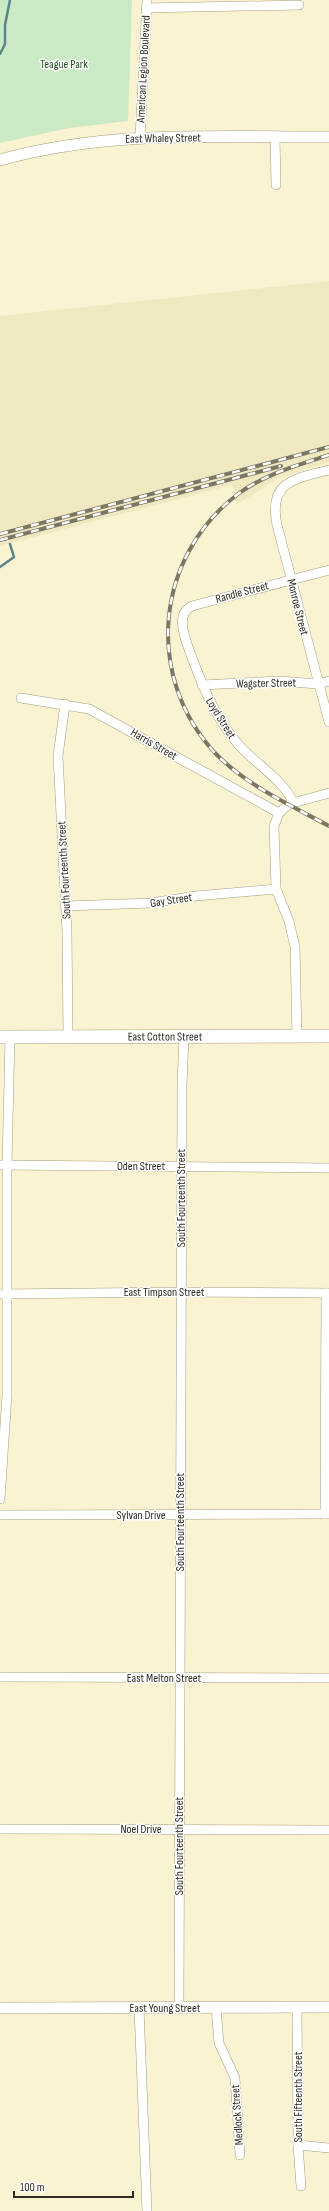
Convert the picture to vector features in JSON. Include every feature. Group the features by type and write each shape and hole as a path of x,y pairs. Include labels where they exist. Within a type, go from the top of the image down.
{"main road":[{"name":"East Cotton Street","path":"5,1037 329,1036"}],"street":[{"path":"146,4 299,5"},
{"name":"American Legion Boulevard","path":"140,138 146,4"},
{"name":"East Whaley Street","path":"0,160 52,148 99,141 140,138 329,136"},
{"path":"275,137 276,185"},
{"name":"Monroe Street","path":"329,470 292,480 284,484 278,492 274,514 329,722"},
{"name":"Randle Street","path":"183,616 186,610 192,606 329,570"},
{"name":"Loyd Street","path":"183,616 183,629 202,685 216,714 238,745 280,784 293,802"},
{"name":"Wagster Street","path":"202,685 279,681 318,684 329,681"},
{"name":"Harris Street","path":"21,698 89,708 279,813"},
{"name":"South Fourteenth Street","path":"65,704 58,756 66,906 68,1036"},
{"path":"297,1036 294,938 276,889 274,826 279,813 293,802 329,793"},
{"name":"Gay Street","path":"66,906 151,904 196,896 276,889"},
{"name":"South Fourteenth Street","path":"179,2007 181,1292 184,1036"},
{"path":"0,1499 6,1407 3,1165 5,1037"},
{"name":"Oden Street","path":"3,1165 329,1168"},
{"name":"East Timpson Street","path":"4,1294 181,1292 327,1293"},
{"path":"327,1293 327,1514"},
{"name":"Sylvan Drive","path":"0,1515 327,1514"},
{"name":"East Melton Street","path":"0,1677 329,1678"},
{"name":"Noel Drive","path":"0,1829 329,1830"},
{"name":"Medlock Street","path":"216,2007 220,2043 234,2078 240,2154"},
{"name":"South Fifteenth Street","path":"297,2007 298,2145 301,2186"},
{"name":"East Young Street","path":"0,2008 329,2007"},
{"path":"139,2008 147,2211"},
{"path":"298,2145 329,2148"}],"shaded area":[{"path":"329,281 329,462 279,478 238,504 232,485 0,546 0,316"}],"green space":[{"name":"Teague Park","path":"0,0 132,0 128,121 69,128 0,143"}],"waterway":[{"path":"0,54 5,44 5,25 10,0"},
{"path":"0,567 14,557 10,544"}],"railway":[{"path":"0,534 329,447"},
{"path":"329,455 282,471 248,487 238,494 210,520 189,550 176,583 169,618 169,654 177,689 192,722 215,753 254,785 329,826"},
{"path":"0,540 281,466"}]}
